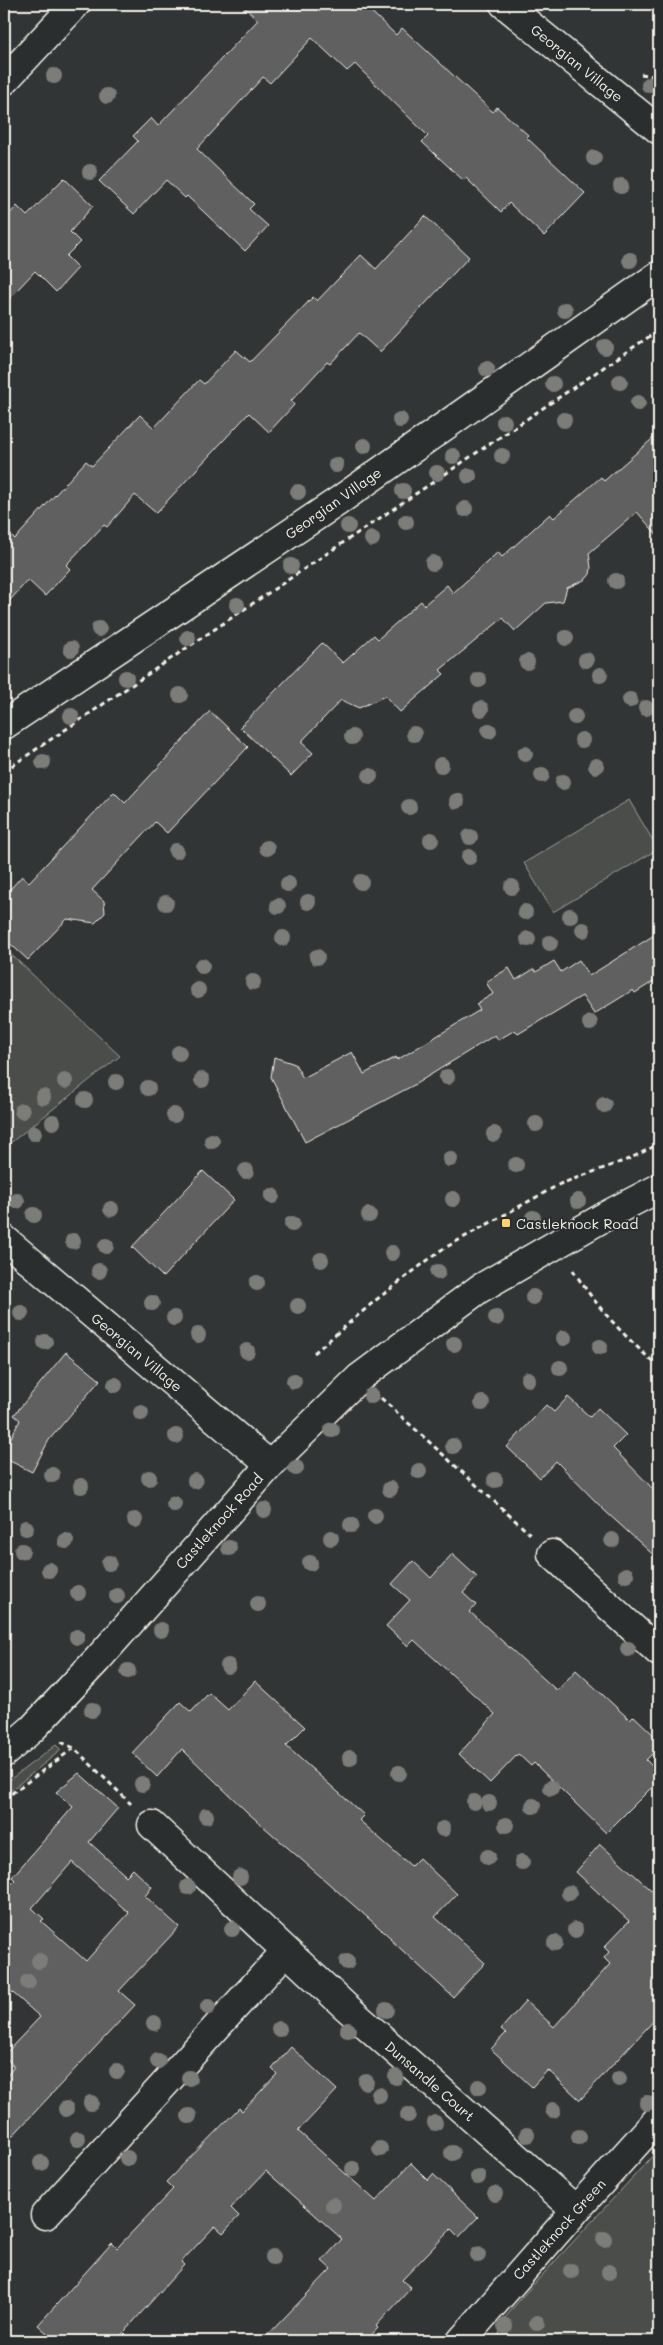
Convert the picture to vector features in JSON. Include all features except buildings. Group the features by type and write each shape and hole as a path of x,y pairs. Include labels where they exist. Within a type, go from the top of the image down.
{"street":[{"path":"4,81 76,4"},
{"name":"Georgian Village","path":"504,4 656,123"},
{"name":"Georgian Village","path":"4,724 337,502 659,275"},
{"name":"Castleknock Road","path":"4,1753 32,1729 97,1660 270,1465 359,1378 479,1290 557,1244 659,1188"},
{"name":"Georgian Village","path":"4,1239 270,1465"},
{"path":"552,1554 659,1652"},
{"name":"Dunsandle Court","path":"144,1816 358,2018 576,2210"},
{"path":"45,2215 286,1951"},
{"name":"Castleknock Green","path":"461,2341 659,2118"}],"path":[{"path":"4,771 659,330"},
{"path":"314,1353 376,1300 441,1250 560,1184 629,1159 659,1144"},
{"path":"557,1244 584,1287 620,1332 659,1367"},
{"path":"359,1378 552,1554"},
{"path":"32,1729 74,1748 144,1816"},
{"path":"4,1799 74,1748"}],"shaded area":[{"path":"629,800 658,849 553,912 524,863"},
{"path":"4,948 120,1056 4,1148"},
{"path":"56,1745 61,1750 4,1796 4,1784"},
{"path":"659,2149 659,2341 498,2341 501,2323 521,2298"}],"place":[{"name":"Castleknock Road","path":"506,1223"}]}
